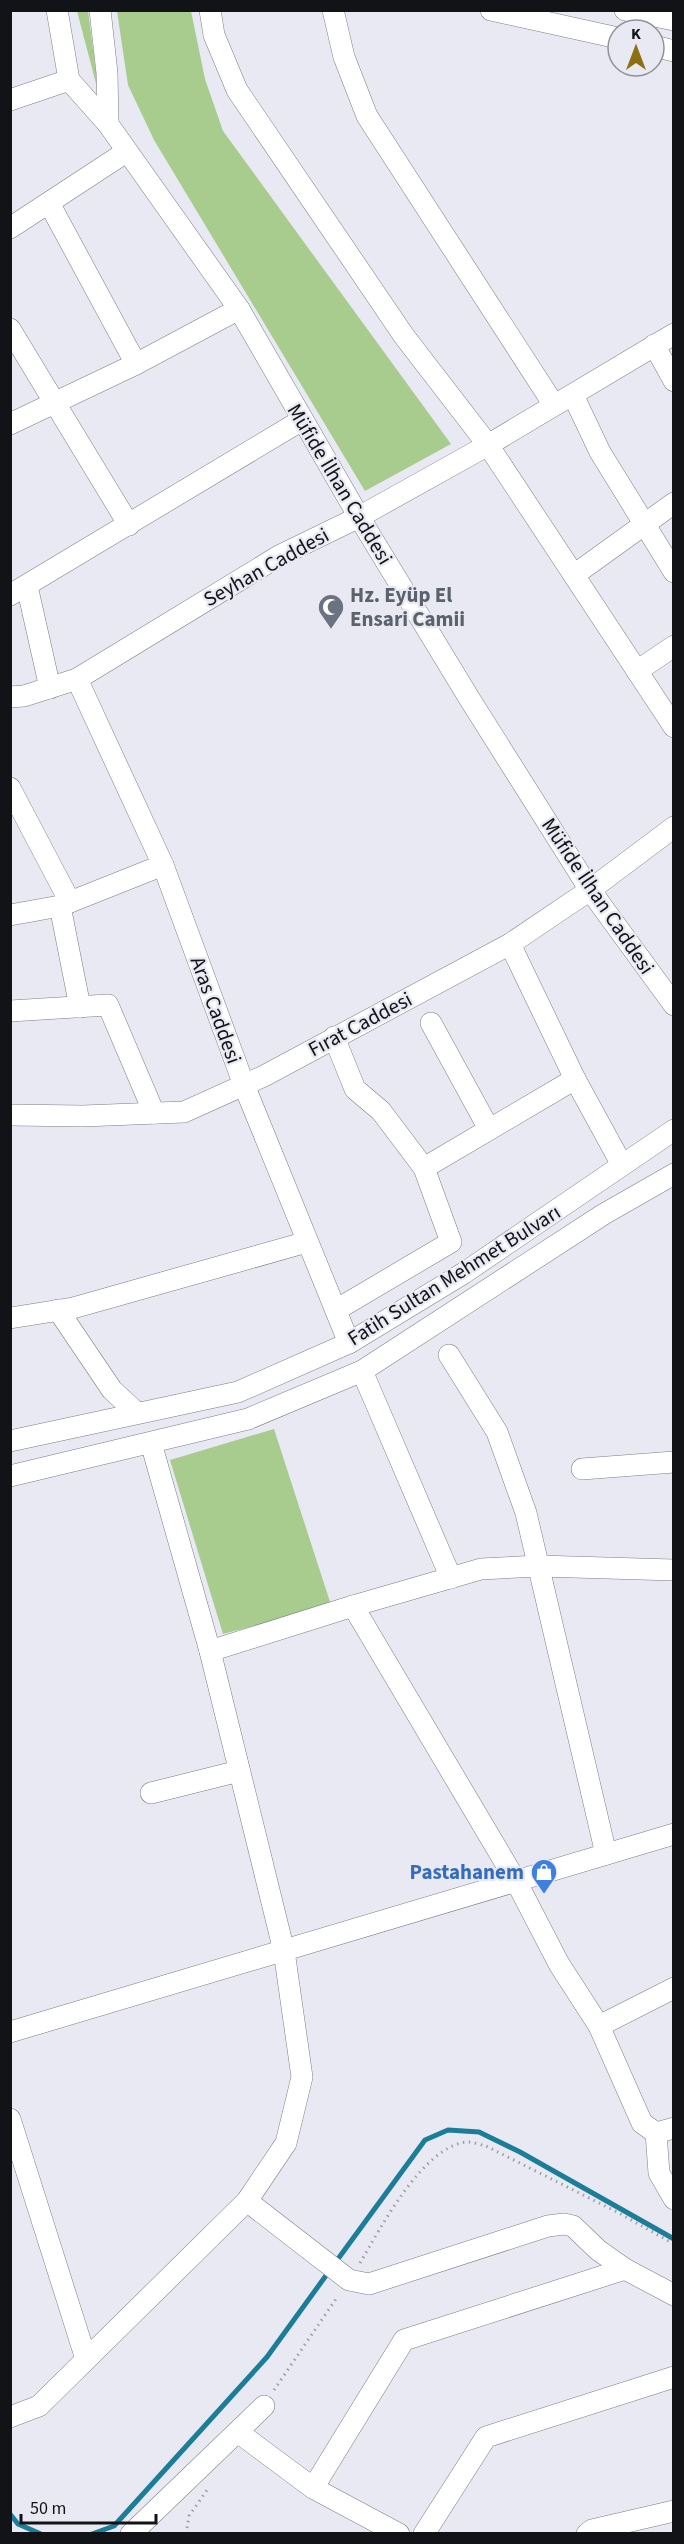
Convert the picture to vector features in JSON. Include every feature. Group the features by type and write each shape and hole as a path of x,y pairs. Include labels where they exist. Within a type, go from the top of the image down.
{"street":[{"path":"10,100 69,80 57,10"},
{"path":"100,10 107,73 108,124"},
{"path":"210,10 214,35 237,90 404,336 488,445 674,727"},
{"path":"333,10 344,57 367,116 554,405"},
{"path":"491,10 606,35"},
{"path":"625,10 674,20"},
{"name":"Müfide İlhan Caddesi","path":"69,80 108,124 239,309 359,517 590,890 670,1001"},
{"path":"10,228 126,152"},
{"path":"49,203 136,364"},
{"path":"10,424 136,364 239,309"},
{"path":"10,329 129,525"},
{"name":"Seyhan Caddesi","path":"10,697 24,696 77,679 279,556 359,517 488,445 674,334"},
{"path":"654,345 674,381"},
{"path":"573,395 600,452 674,572"},
{"path":"50,688 19,590 302,420"},
{"path":"574,575 674,503"},
{"path":"637,671 674,646"},
{"name":"Aras Caddesi","path":"77,679 163,865 244,1085 349,1343"},
{"path":"10,788 65,904 80,1007"},
{"name":"Fırat Caddesi","path":"10,1115 184,1112 244,1085 510,944 590,890 674,827"},
{"path":"10,915 65,904 163,865"},
{"path":"510,944 575,1079 622,1165"},
{"path":"670,1001 674,1023"},
{"path":"10,1011 108,1005 154,1113"},
{"path":"431,1023 489,1129"},
{"path":"334,1038 356,1089 381,1111 424,1168 451,1242 336,1310"},
{"path":"424,1168 575,1079"},
{"name":"Fatih Sultan Mehmet Bulvarı","path":"10,1441 136,1412 238,1392 349,1343 464,1273 674,1130"},
{"name":"Fatih Sultan Mehmet Bulvarı","path":"10,1476 248,1419 362,1371 604,1214 674,1174"},
{"path":"10,1318 58,1310 307,1242"},
{"path":"58,1310 112,1390 136,1412"},
{"path":"449,1355 497,1432 526,1513 606,1854"},
{"path":"362,1371 451,1578"},
{"path":"10,2417 39,2406 247,2201 286,2143 302,2077 284,1951 210,1651 151,1443"},
{"path":"582,1469 674,1462"},
{"path":"210,1651 481,1569 539,1566 674,1570"},
{"path":"353,1606 516,1881 559,1964 598,2026 642,2123 665,2130 659,2173 674,2199"},
{"path":"151,1793 239,1771"},
{"path":"10,2032 674,1834"},
{"path":"598,2026 674,1988"},
{"path":"10,2119 86,2359"},
{"path":"247,2201 350,2280 369,2284 548,2226 564,2224 573,2226 598,2250 625,2269 674,2295"},
{"path":"313,2488 404,2340 625,2269"},
{"path":"424,2534 486,2438 674,2377"},
{"path":"131,2534 264,2406"},
{"path":"243,2436 313,2488 399,2534"},
{"path":"587,2534 592,2530 674,2511"}],"green space":[{"path":"77,11 88,11 99,95"},
{"path":"117,11 191,11 205,79 223,131 451,444 365,491 154,140 128,85"},
{"path":"274,1429 331,1605 223,1634 170,1460"}],"waterway":[{"path":"335,2263 425,2140 448,2130 479,2132 520,2152 674,2239"},
{"path":"92,2534 114,2526 267,2357 330,2270"},
{"path":"10,2514 18,2524 41,2534"}],"place":[{"name":"Hz. Eyüp El Ensari Camii","path":"331,630"},
{"name":"Pastahanem","path":"544,1895"}]}
